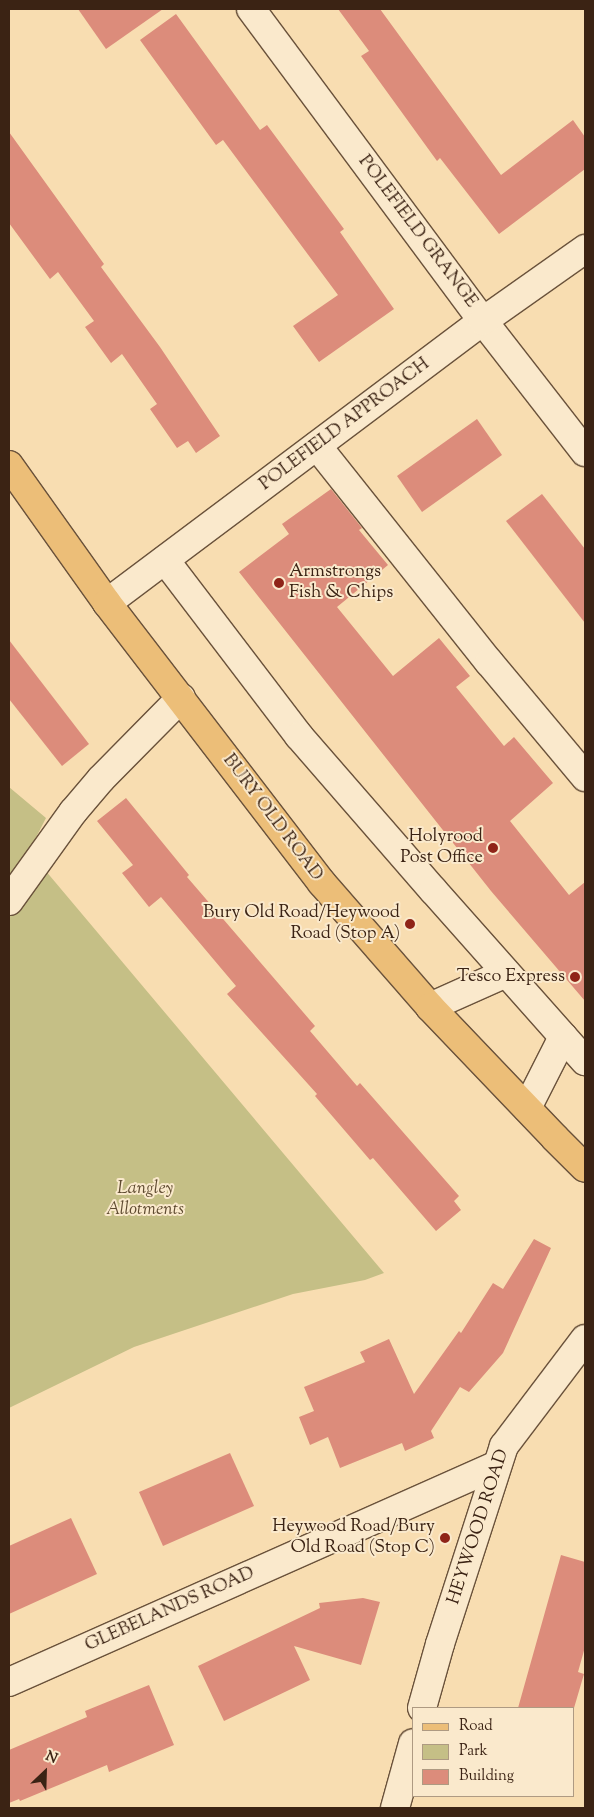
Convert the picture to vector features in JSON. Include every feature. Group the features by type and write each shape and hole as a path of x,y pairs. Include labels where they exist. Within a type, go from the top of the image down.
{"main road":[{"name":"BURY OLD ROAD","path":"9,465 107,603 322,883 430,1007 585,1168"}],"street":[{"name":"POLEFIELD GRANGE","path":"251,9 483,321 585,452"},
{"name":"POLEFIELD APPROACH","path":"107,603 483,321 585,249"},
{"path":"317,446 488,662 585,777"},
{"path":"165,560 299,736 506,974 585,1061"},
{"path":"9,901 101,779 181,698"},
{"path":"430,1007 506,974"},
{"path":"527,1108 563,1037"},
{"name":"HEYWOOD ROAD","path":"422,1707 496,1464 504,1446 585,1339"},
{"name":"GLEBELANDS ROAD","path":"9,1682 496,1464"},
{"path":"394,1808 412,1746"}],"green space":[{"name":"Langley Allotments","path":"9,787 46,818 29,851 384,1273 365,1280 293,1294 134,1347 9,1408"}],"building":[{"path":"78,9 163,9 106,49"},
{"path":"338,9 380,9 501,175 573,120 585,137 585,169 499,234 440,158 437,161 361,56 369,51"},
{"path":"176,14 260,130 267,125 344,229 340,232 394,309 319,362 293,326 338,295 223,140 216,145 140,40"},
{"path":"9,132 104,264 101,267 160,347 220,436 196,453 188,441 177,448 150,409 157,404 122,354 111,363 85,327 94,321 58,272 50,279 9,223"},
{"path":"477,419 502,455 422,512 397,476"},
{"path":"331,489 362,528 359,530 388,565 337,607 393,676 439,638 470,676 456,687 504,746 514,737 553,783 510,821 569,895 585,882 585,1001 491,891 239,572 289,534 282,524"},
{"path":"542,494 585,549 585,623 506,521"},
{"path":"9,640 89,744 62,766 9,699"},
{"path":"126,798 189,875 187,877 315,1026 310,1031 357,1086 360,1083 459,1196 454,1201 461,1210 436,1231 373,1158 370,1160 315,1096 317,1094 227,994 236,986 161,897 149,907 122,873 133,865 97,821"},
{"path":"534,1239 551,1248 503,1353 469,1392 460,1387 431,1431 434,1438 405,1451 402,1443 340,1468 328,1437 310,1445 299,1417 314,1411 304,1387 365,1362 360,1352 389,1339 414,1394 459,1331 461,1333 493,1283 503,1289"},
{"path":"230,1453 254,1506 163,1546 139,1492"},
{"path":"71,1518 97,1574 9,1614 9,1546"},
{"path":"561,1555 585,1562 585,1647 578,1672 584,1674 574,1708 518,1707"},
{"path":"363,1598 380,1602 361,1665 294,1646 310,1680 224,1721 198,1666 320,1608 319,1603"},
{"path":"149,1685 174,1745 109,1772 107,1765 20,1801 19,1799 9,1803 9,1750 87,1717 85,1711"}],"place":[{"name":"Armstrongs Fish & Chips","path":"279,583"},
{"name":"Holyrood Post Office","path":"493,848"},
{"name":"Bury Old Road/Heywood Road (Stop A)","path":"410,924"},
{"name":"Tesco Express","path":"575,977"},
{"name":"Heywood Road/Bury Old Road (Stop C)","path":"445,1538"}]}
